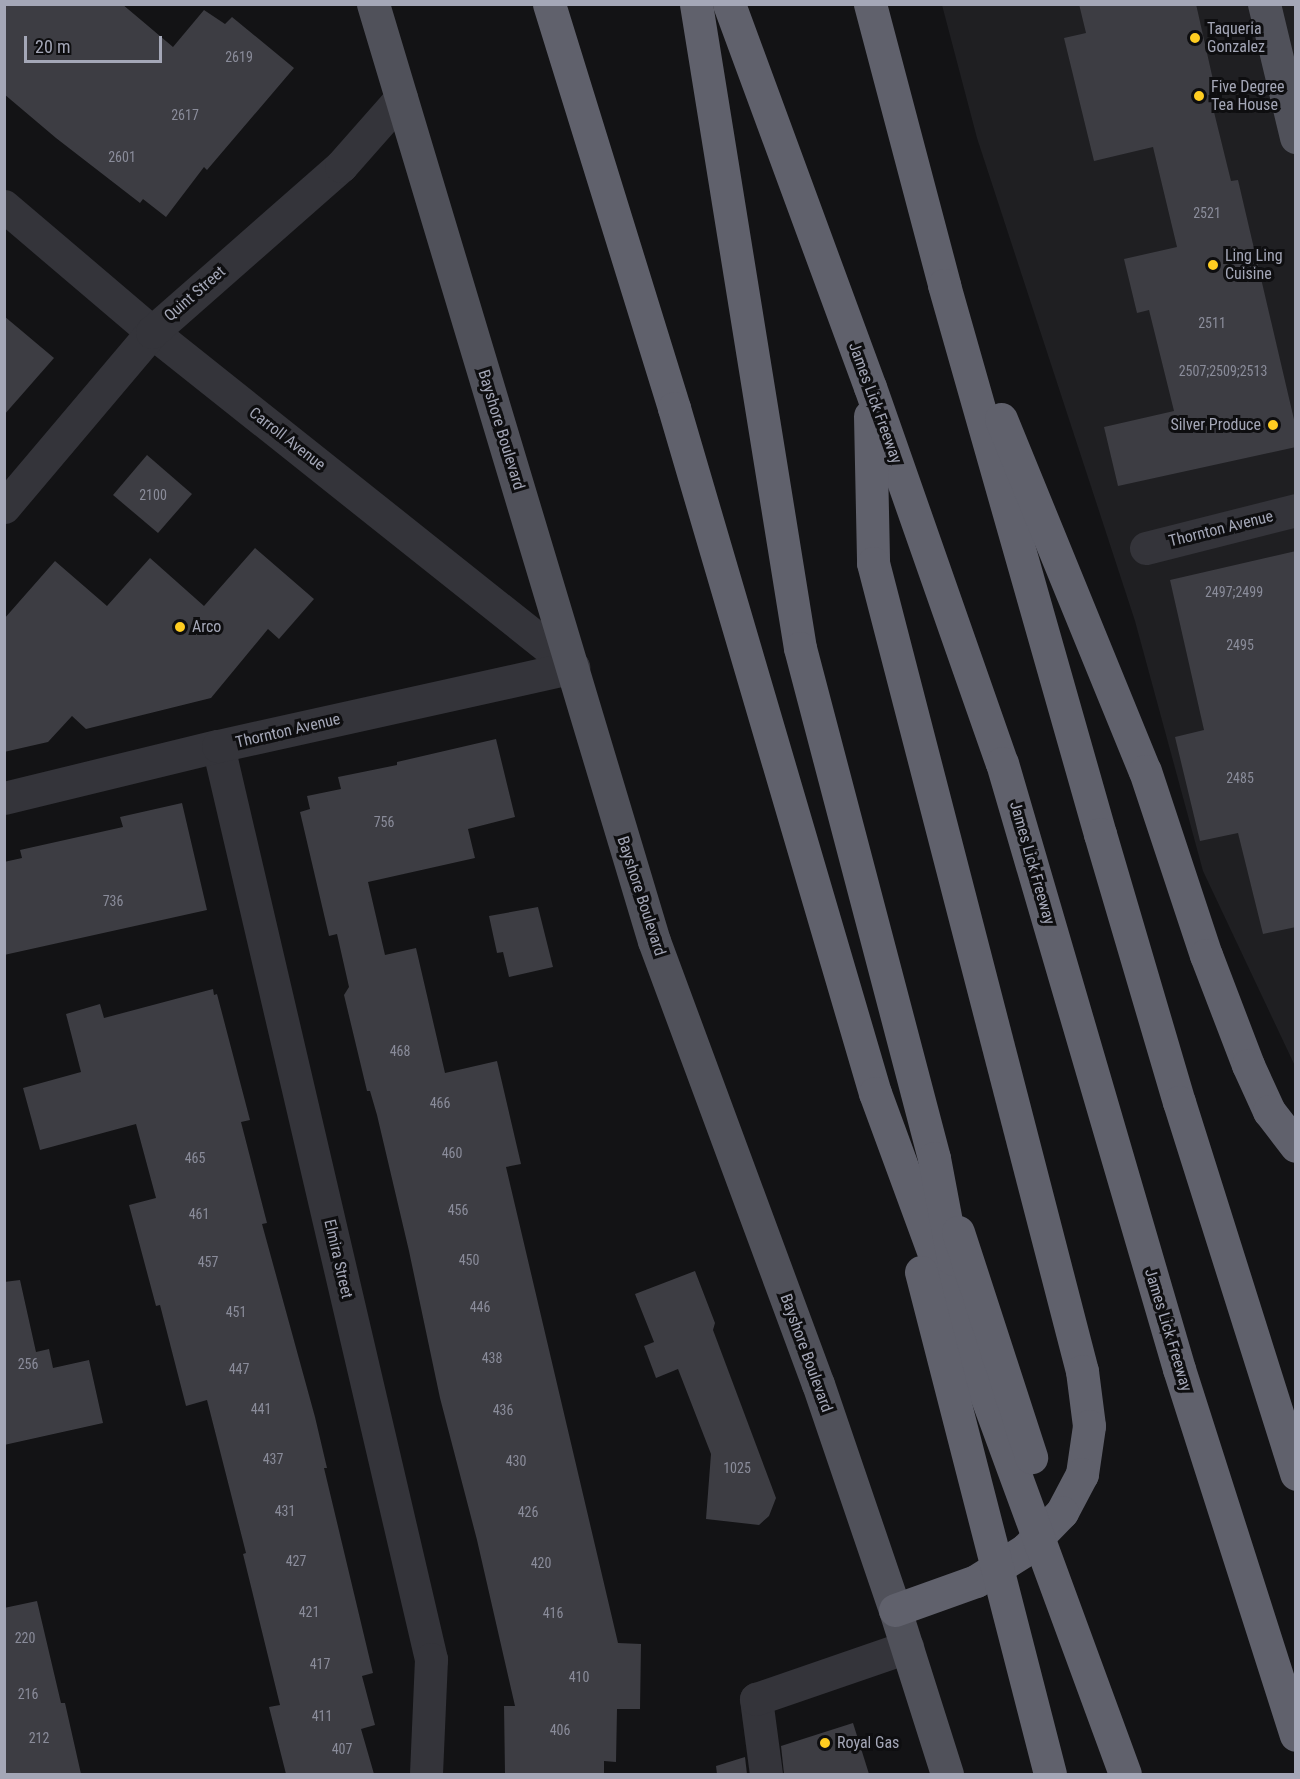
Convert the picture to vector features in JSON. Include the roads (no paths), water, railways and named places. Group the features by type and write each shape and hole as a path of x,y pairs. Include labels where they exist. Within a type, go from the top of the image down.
{"highway":[{"path":"549,4 674,408 875,1093 1050,1774"},
{"path":"696,4 800,648 934,1158 1132,1774"},
{"name":"James Lick Freeway","path":"729,4 870,387 1011,791 1179,1369 1296,1735"},
{"path":"870,4 944,285 1103,845 1190,1136 1296,1474"},
{"path":"944,285 1096,647 1145,771 1206,955 1248,1065 1269,1112 1296,1146"},
{"path":"870,387 873,563 1082,1371 1089,1426 1082,1474 1062,1512 1025,1550 976,1581 895,1610"},
{"path":"875,1093 1125,1774"},
{"path":"934,1158 1017,1598 1065,1774"}],"main road":[{"name":"Bayshore Boulevard","path":"373,4 654,941 818,1384 895,1610 947,1774"},
{"path":"1264,4 1296,137"}],"street":[{"name":"Quint Street","path":"4,507 152,332 341,166 401,98"},
{"name":"Carroll Avenue","path":"4,206 152,332 573,667"},
{"name":"Thornton Avenue","path":"1146,548 1296,510"},
{"name":"Thornton Avenue","path":"4,798 218,746 573,667"},
{"name":"Elmira Street","path":"218,746 431,1659 426,1774"},
{"path":"766,1774 756,1699 907,1647"}],"place":[{"name":"Taqueria Gonzalez","path":"1195,38"},
{"name":"Five Degree Tea House","path":"1199,96"},
{"name":"Ling Ling Cuisine","path":"1213,265"},
{"name":"Silver Produce","path":"1273,425"},
{"name":"Arco","path":"180,627"},
{"name":"Royal Gas","path":"825,1743"}]}
